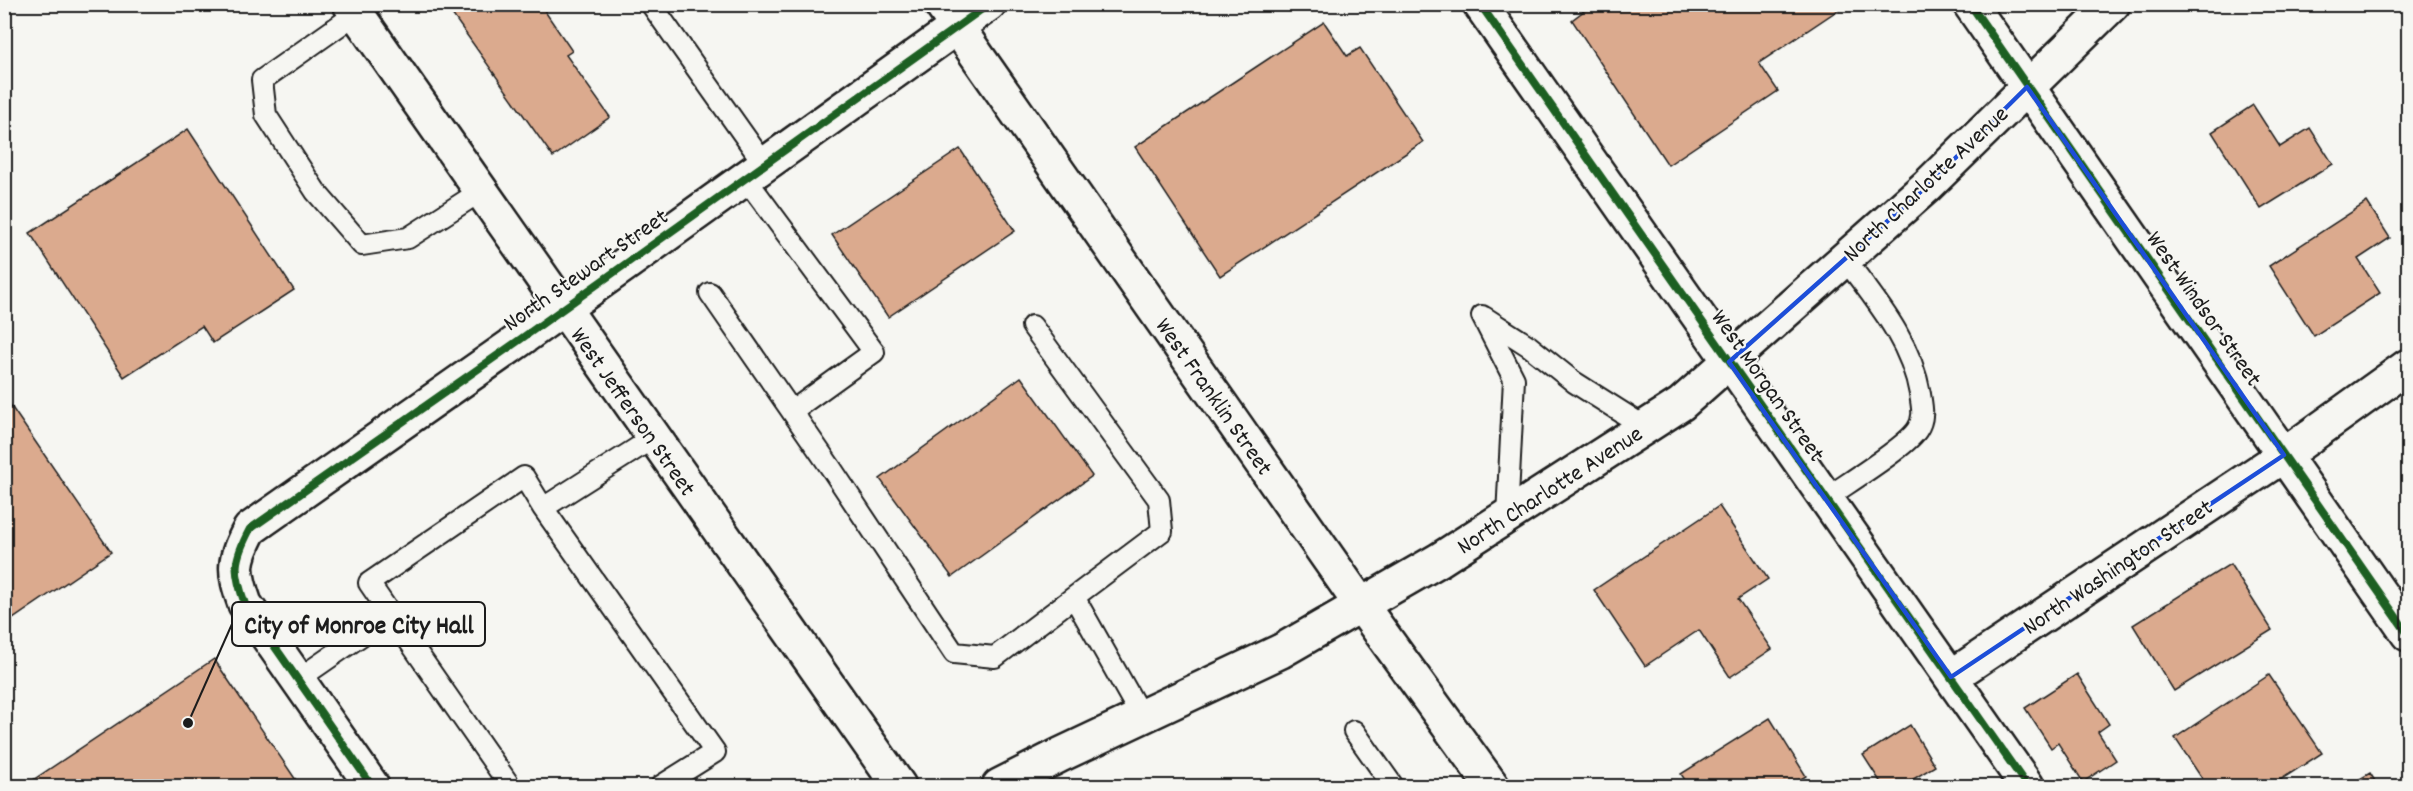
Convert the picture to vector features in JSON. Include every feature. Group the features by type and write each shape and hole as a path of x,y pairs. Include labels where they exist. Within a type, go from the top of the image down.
{"street":[{"name":"North Stewart Street","path":"297,680 245,604 238,584 236,568 238,552 250,529 755,172 949,16 989,4"},
{"name":"West Morgan Street","path":"1480,4 2027,786"},
{"name":"West Windsor Street","path":"1970,4 2409,634"},
{"name":"North Charlotte Avenue","path":"999,786 1060,754 1281,651 1439,560 1681,404 1927,186 2113,4"},
{"name":"West Jefferson Street","path":"353,9 898,786"},
{"name":"West Franklin Street","path":"949,16 1361,605 1492,786"},
{"name":"North Washington Street","path":"1951,677 2283,454 2409,366"},
{"path":"297,680 372,786"}],"lane":[{"path":"651,4 755,172 874,352 792,411"},
{"path":"353,9 262,80 266,115 316,192 362,245 408,238 481,191"},
{"path":"1825,499 1901,444 1917,430 1923,414 1918,383 1904,343 1845,259"},
{"path":"710,293 954,653 994,657 1162,531 1159,500 1032,326"},
{"path":"1507,516 1514,379 1482,316 1529,346 1574,382 1645,427"},
{"path":"543,508 653,438"},
{"path":"510,786 369,584 524,477 543,508 715,752 661,786"},
{"path":"1074,597 1142,717"},
{"path":"297,680 391,615"},
{"path":"1354,730 1393,786"}],"highlighted area":[{"path":"2027,87 2284,455 1951,677 1729,362 1927,186"}],"building":[{"path":"445,4 540,4 572,51 566,55 610,117 553,157"},
{"path":"1593,4 1847,4 1759,63 1778,91 1668,165 1572,20"},
{"path":"1324,22 1347,56 1360,48 1423,142 1220,276 1135,147"},
{"path":"2253,105 2280,147 2310,128 2333,164 2261,209 2212,132"},
{"path":"188,129 294,290 213,343 202,326 124,377 30,233"},
{"path":"960,149 1015,231 888,317 832,235"},
{"path":"2367,202 2390,238 2358,259 2380,293 2314,336 2269,266"},
{"path":"1021,377 1092,476 952,577 880,479"},
{"path":"4,396 111,552 4,625"},
{"path":"1719,506 1768,579 1738,599 1772,649 1730,677 1699,630 1645,666 1594,590"},
{"path":"2230,564 2272,630 2174,691 2133,625"},
{"path":"214,659 300,786 24,786"},
{"path":"2077,674 2109,724 2098,732 2116,760 2083,782 2058,743 2051,748 2025,708"},
{"path":"2269,675 2322,753 2271,786 2207,786 2175,738"},
{"path":"1770,718 1806,776 1789,786 1689,786 1681,774"},
{"path":"1910,725 1935,766 1902,786 1883,786 1863,755"},
{"path":"2370,773 2378,786 2348,786"}],"cycle path":[{"path":"372,786 245,604 238,582 237,566 240,549 250,529 518,341 989,4"},
{"path":"1480,4 2027,786"},
{"path":"1970,4 2408,634"}],"place":[{"name":"City of Monroe City Hall","path":"188,723"}]}
